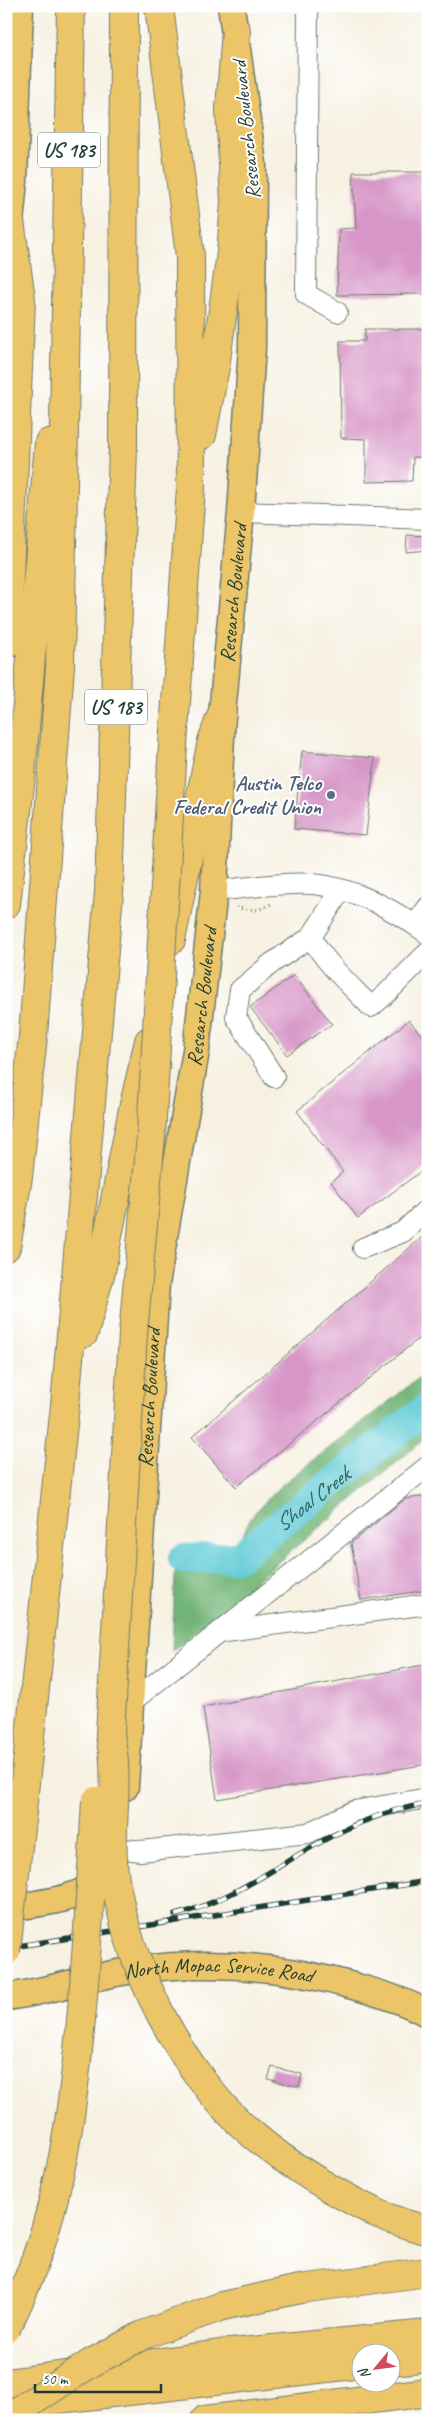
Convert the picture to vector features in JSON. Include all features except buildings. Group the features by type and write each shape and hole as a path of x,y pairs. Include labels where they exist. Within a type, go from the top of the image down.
{"highway":[{"name":"US 183","path":"6,1247 18,1177 33,1036 60,666 71,6"},
{"name":"US 183","path":"6,1951 65,1405 109,892 123,447 124,6"},
{"path":"160,6 190,256 191,488 173,745 151,1136 133,1334 110,1734 114,1764 113,1828 115,1884 134,1952 152,1997 181,2050 212,2093 255,2136 304,2173 376,2213 428,2230"},
{"path":"191,488 215,368 231,253 235,202 230,108 234,19"},
{"path":"6,645 20,299 8,221"},
{"path":"6,904 21,776 56,364 66,295"},
{"path":"65,1405 101,1271 133,1108 146,1057 212,741 222,714"},
{"path":"6,2328 20,2301 41,2245 63,2161 78,2062 99,1761 110,1734"},
{"path":"6,2420 69,2377 117,2349 144,2336 222,2306 300,2289 428,2272"},
{"path":"6,2383 220,2354 428,2334"},
{"path":"402,2360 428,2358"},
{"path":"6,2405 352,2365"},
{"path":"205,2420 428,2392"},
{"path":"345,2420 428,2409"}],"main road":[{"name":"Research Boulevard","path":"6,1908 47,1902 88,1890 112,1870 123,1832 129,1704 143,1512 156,1284 196,1051 214,891 222,714 241,512 252,347 253,164 234,19"},
{"path":"6,259 16,20"},
{"name":"North Mopac Service Road","path":"6,1997 127,1971 186,1964 230,1964 281,1969 328,1979 379,1993 428,2014"}],"street":[{"path":"308,6 306,294 337,312"},
{"path":"241,512 428,519"},
{"path":"214,891 313,884 341,890 383,906 421,930 428,906"},
{"path":"274,1077 236,1017 240,990 272,963 311,937 341,890"},
{"path":"311,937 341,976 371,1007 428,952"},
{"path":"363,1248 373,1246 402,1232 428,1208"},
{"path":"129,1704 217,1632 428,1466"},
{"path":"217,1632 428,1604"},
{"path":"118,1848 141,1851 308,1833 354,1811 428,1798"}],"path":[{"path":"233,908 258,910"}],"green space":[{"path":"428,1371 428,1436 172,1651 176,1551 221,1553 237,1547 251,1517 279,1487"}],"waterway":[{"name":"Shoal Creek","path":"183,1559 238,1557 428,1407"}],"railway":[{"path":"175,1915 224,1897 315,1845 362,1822 395,1811 428,1804"},
{"path":"6,1948 428,1881"}],"place":[{"name":"Austin Telco Federal Credit Union","path":"331,795"}]}
